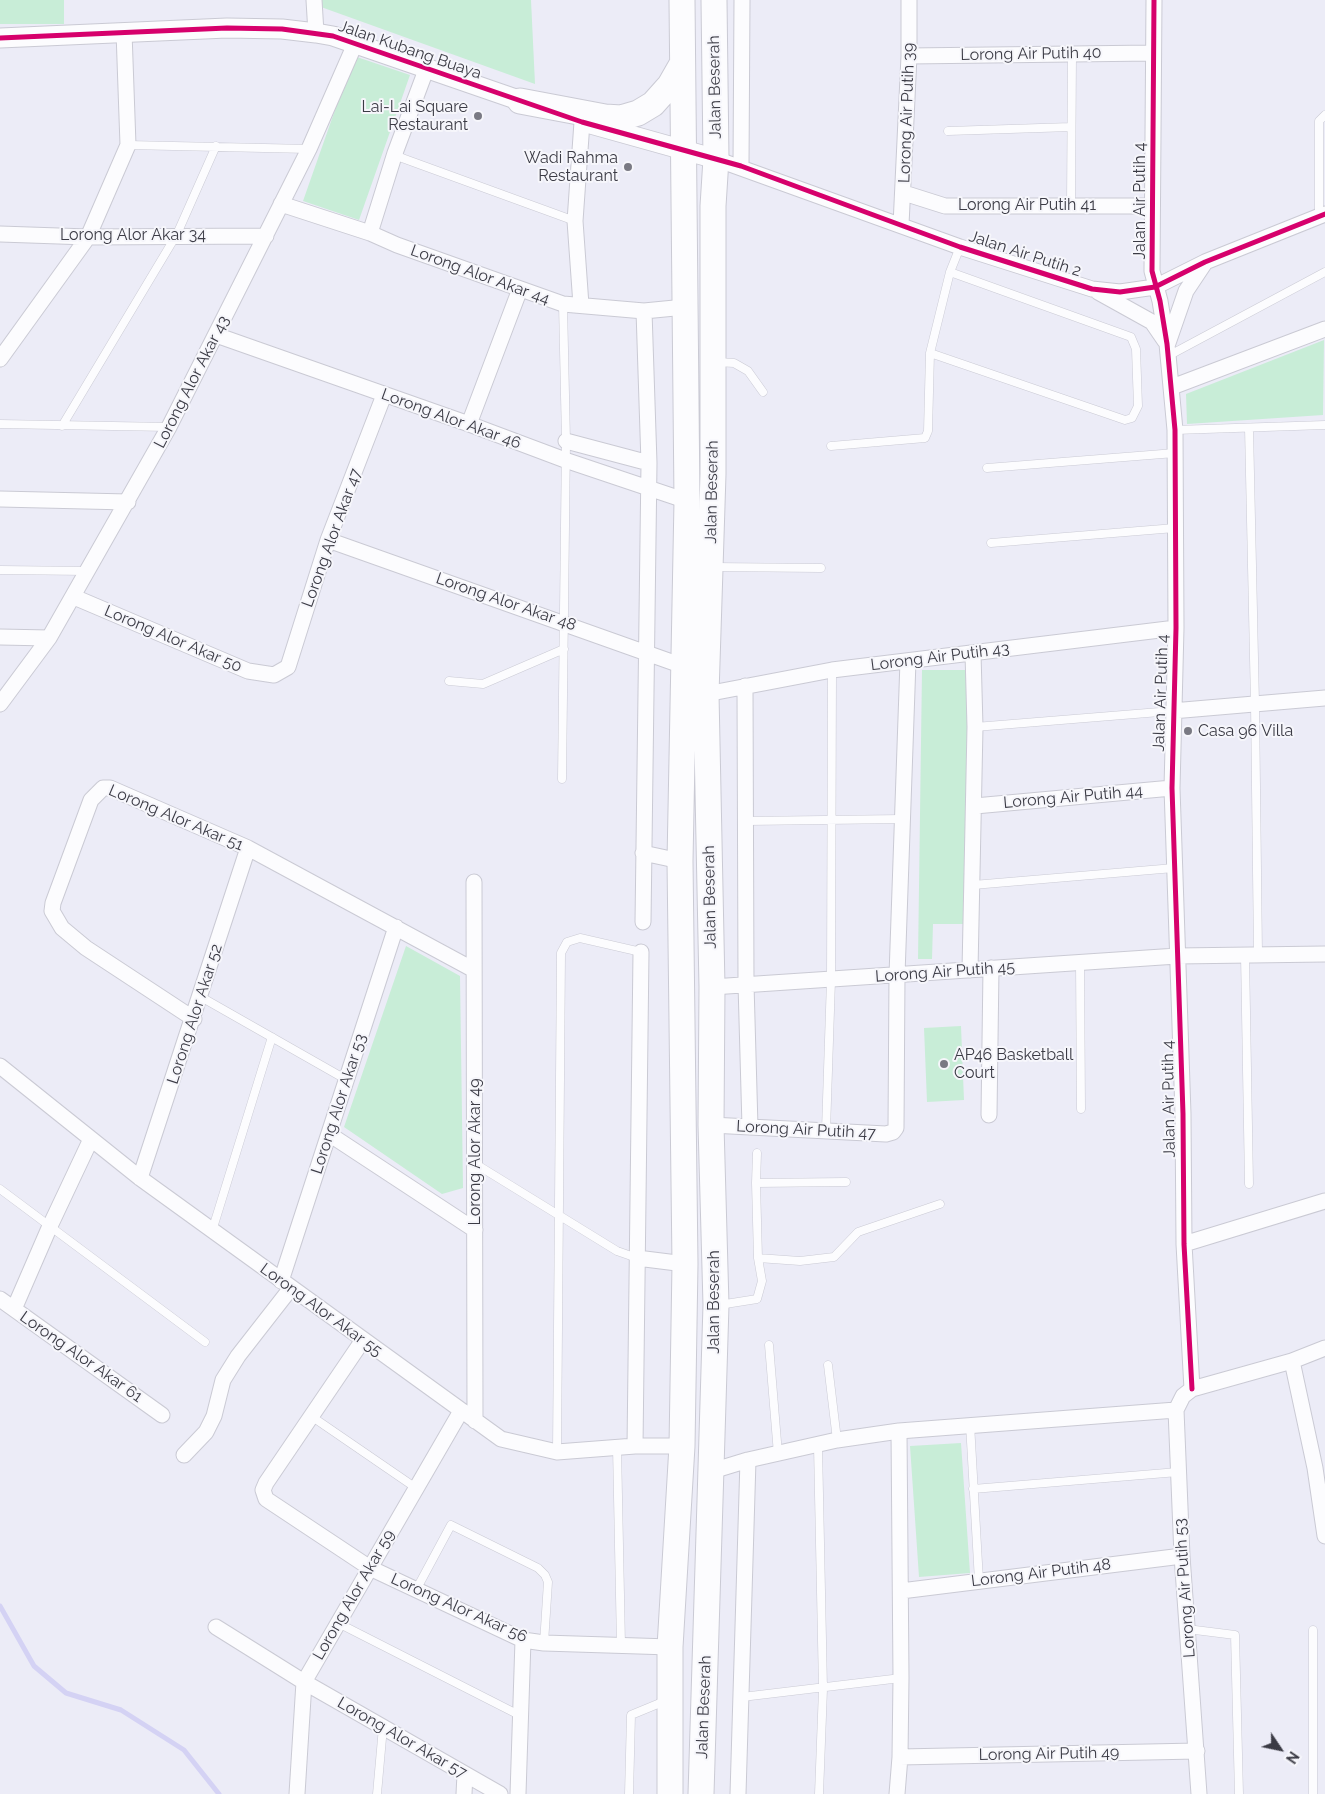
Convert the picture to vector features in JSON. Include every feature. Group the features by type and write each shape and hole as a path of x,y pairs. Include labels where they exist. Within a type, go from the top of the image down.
{"highway":[{"name":"Jalan Beserah","path":"670,1794 670,1647 682,1446 685,1264 680,861 687,501 682,0"},
{"name":"Jalan Beserah","path":"701,1794 716,1305 711,1125 712,987 706,694 710,567 716,159 714,0"},
{"path":"520,101 605,117 621,118 638,113 652,104 670,85 682,64"}],"street":[{"path":"314,0 316,34"},
{"path":"741,166 742,0"},
{"name":"Lorong Air Putih 39","path":"901,225 904,194 909,56 909,0"},
{"name":"Jalan Air Putih 4","path":"1154,0 1152,271 1167,350 1175,430 1176,628 1172,711 1172,788 1183,1114 1184,1244 1192,1389"},
{"name":"Jalan Kubang Buaya","path":"0,38 227,28 282,29 333,36 426,70 582,122 716,159"},
{"path":"0,359 88,237 128,146 124,32"},
{"name":"Lorong Alor Akar 43","path":"2,698 49,638 89,571 169,427 309,149 355,44"},
{"name":"Lorong Air Putih 40","path":"909,56 1153,53"},
{"path":"370,233 395,153 426,70"},
{"path":"581,306 575,221 582,122"},
{"name":"Jalan Air Putih 2","path":"716,159 741,166 960,247 1092,289 1120,292 1156,288 1205,262 1322,215"},
{"name":"Lorong Air Putih 41","path":"904,194 945,206 1152,206"},
{"name":"Lorong Alor Akar 44","path":"281,204 370,233 397,245 563,304 644,311 685,307"},
{"name":"Lorong Alor Akar 34","path":"0,234 88,237 177,234 266,236"},
{"path":"1167,350 1186,292 1205,262"},
{"path":"469,424 520,289"},
{"path":"1092,289 1152,322 1167,350"},
{"path":"643,922 649,464 644,311"},
{"path":"1172,387 1325,329"},
{"name":"Lorong Alor Akar 46","path":"216,335 469,424 565,460 687,501"},
{"name":"Lorong Alor Akar 47","path":"274,675 288,667 328,540 384,395"},
{"path":"566,441 649,464"},
{"path":"0,499 128,502"},
{"name":"Lorong Alor Akar 48","path":"328,540 565,622 646,654 684,666"},
{"name":"Lorong Alor Akar 50","path":"74,597 248,670 274,675"},
{"name":"Lorong Air Putih 43","path":"706,694 832,670 1176,628"},
{"path":"0,637 49,638"},
{"path":"970,970 975,806 973,653"},
{"path":"896,974 908,661"},
{"path":"745,686 747,821 746,984 750,1127"},
{"path":"1172,711 1325,698"},
{"name":"Lorong Alor Akar 51","path":"194,1020 86,948 62,928 52,911 52,903 91,800 103,788 110,788 248,848 474,970"},
{"name":"Lorong Air Putih 44","path":"975,806 1172,788"},
{"name":"Lorong Alor Akar 52","path":"140,1178 194,1020 248,848"},
{"path":"643,853 680,861"},
{"name":"Lorong Alor Akar 49","path":"474,882 475,1421"},
{"name":"Lorong Alor Akar 53","path":"184,1455 206,1432 214,1416 223,1380 286,1285 329,1134 396,927"},
{"path":"635,1446 641,952"},
{"name":"Lorong Air Putih 45","path":"712,987 1177,956 1325,954"},
{"path":"989,1115 991,968"},
{"name":"Lorong Air Putih 47","path":"711,1125 886,1134 893,1132 896,1128 896,974"},
{"name":"Lorong Alor Akar 55","path":"0,1066 140,1178 501,1439 557,1452 635,1446 682,1446"},
{"path":"329,1134 475,1230"},
{"path":"14,1309 91,1139"},
{"path":"1184,1244 1325,1201"},
{"path":"637,1258 685,1264"},
{"name":"Lorong Alor Akar 61","path":"0,1300 162,1415"},
{"path":"310,1416 363,1340"},
{"path":"712,1471 748,1460 818,1446 837,1440 899,1431 970,1424 1176,1410 1183,1396 1192,1389 1292,1361 1325,1348"},
{"path":"1292,1361 1315,1468 1325,1536"},
{"name":"Lorong Air Putih 53","path":"1176,1410 1182,1556 1199,1794"},
{"name":"Lorong Alor Akar 59","path":"296,1794 304,1682 461,1411"},
{"name":"Lorong Alor Akar 56","path":"310,1416 262,1490 266,1499 370,1568 523,1640 544,1643 670,1647"},
{"path":"897,1794 900,1756 901,1678 899,1431"},
{"path":"738,1794 748,1460"},
{"name":"Lorong Air Putih 48","path":"901,1591 1182,1556"},
{"name":"Lorong Alor Akar 57","path":"216,1627 304,1682 500,1794"},
{"path":"518,1794 523,1640"},
{"name":"Lorong Air Putih 49","path":"900,1756 1197,1751"},
{"path":"464,1794 465,1774"}],"lane":[{"path":"1070,205 1072,54"},
{"path":"1322,215 1319,121 1325,115"},
{"path":"948,131 1072,127"},
{"path":"128,146 309,149"},
{"path":"62,426 177,234 216,146"},
{"path":"395,153 575,221"},
{"path":"831,446 925,438 928,431 930,353 950,272 960,247"},
{"path":"930,353 1125,420 1132,418 1138,406 1136,349 1131,337 950,272"},
{"path":"1167,350 1325,272"},
{"path":"562,779 566,441 563,304"},
{"path":"713,362 734,363 748,371 763,392"},
{"path":"0,424 169,427"},
{"path":"1175,430 1325,425"},
{"path":"1249,428 1256,704 1249,1184"},
{"path":"987,468 1175,453"},
{"path":"991,543 1175,528"},
{"path":"710,567 821,568"},
{"path":"0,570 89,571"},
{"path":"449,681 483,684 564,649"},
{"path":"826,1130 831,980 832,670"},
{"path":"975,726 1172,711"},
{"path":"747,821 832,821 902,818"},
{"path":"973,885 1174,868"},
{"path":"557,1452 561,953 567,942 580,938 641,952"},
{"path":"1080,962 1081,1109"},
{"path":"201,997 347,1080"},
{"path":"212,1231 272,1038"},
{"path":"716,1305 757,1299 762,1281 758,1258 757,1153"},
{"path":"474,1163 617,1251 637,1258"},
{"path":"756,1183 846,1182"},
{"path":"0,1189 205,1342"},
{"path":"758,1258 800,1261 834,1257 858,1232 940,1204"},
{"path":"769,1345 778,1454"},
{"path":"828,1364 837,1440"},
{"path":"310,1416 416,1488"},
{"path":"970,1424 979,1581"},
{"path":"818,1446 823,1689 819,1794"},
{"path":"617,1447 621,1646"},
{"path":"973,1489 1178,1472"},
{"path":"416,1590 451,1525 538,1568 545,1575 548,1582 544,1643"},
{"path":"338,1623 521,1716"},
{"path":"1187,1629 1235,1635 1239,1794"},
{"path":"1313,1630 1313,1794"},
{"path":"742,1697 823,1689 901,1678"},
{"path":"629,1794 631,1715 670,1699"},
{"path":"377,1794 383,1727"}],"green space":[{"path":"0,0 64,0 64,24 0,24"},
{"path":"321,0 531,0 535,84 321,7"},
{"path":"354,56 410,75 359,220 303,201"},
{"path":"1324,340 1323,415 1187,424 1186,394"},
{"path":"922,670 968,670 964,924 933,924 932,959 918,959"},
{"path":"406,946 460,976 463,1188 442,1194 344,1127"},
{"name":"AP46 Basketball Court","path":"961,1026 964,1100 927,1102 924,1028"},
{"path":"961,1443 970,1573 919,1577 910,1446"}],"waterway":[{"path":"0,1606 34,1666 66,1693 121,1710 184,1750 219,1794"}],"cycle path":[{"path":"1154,0 1152,271 1160,301 1167,344 1175,430 1176,628 1172,788 1183,1114 1184,1244 1192,1389"},
{"path":"0,38 227,28 282,29 333,36 582,122 741,166 960,247 1092,289 1120,292 1155,287 1205,262 1325,214"}],"place":[{"name":"Lai-Lai Square Restaurant","path":"478,116"},
{"name":"Wadi Rahma Restaurant","path":"628,167"},
{"name":"Casa 96 Villa","path":"1188,731"},
{"name":"AP46 Basketball Court","path":"944,1064"}]}
